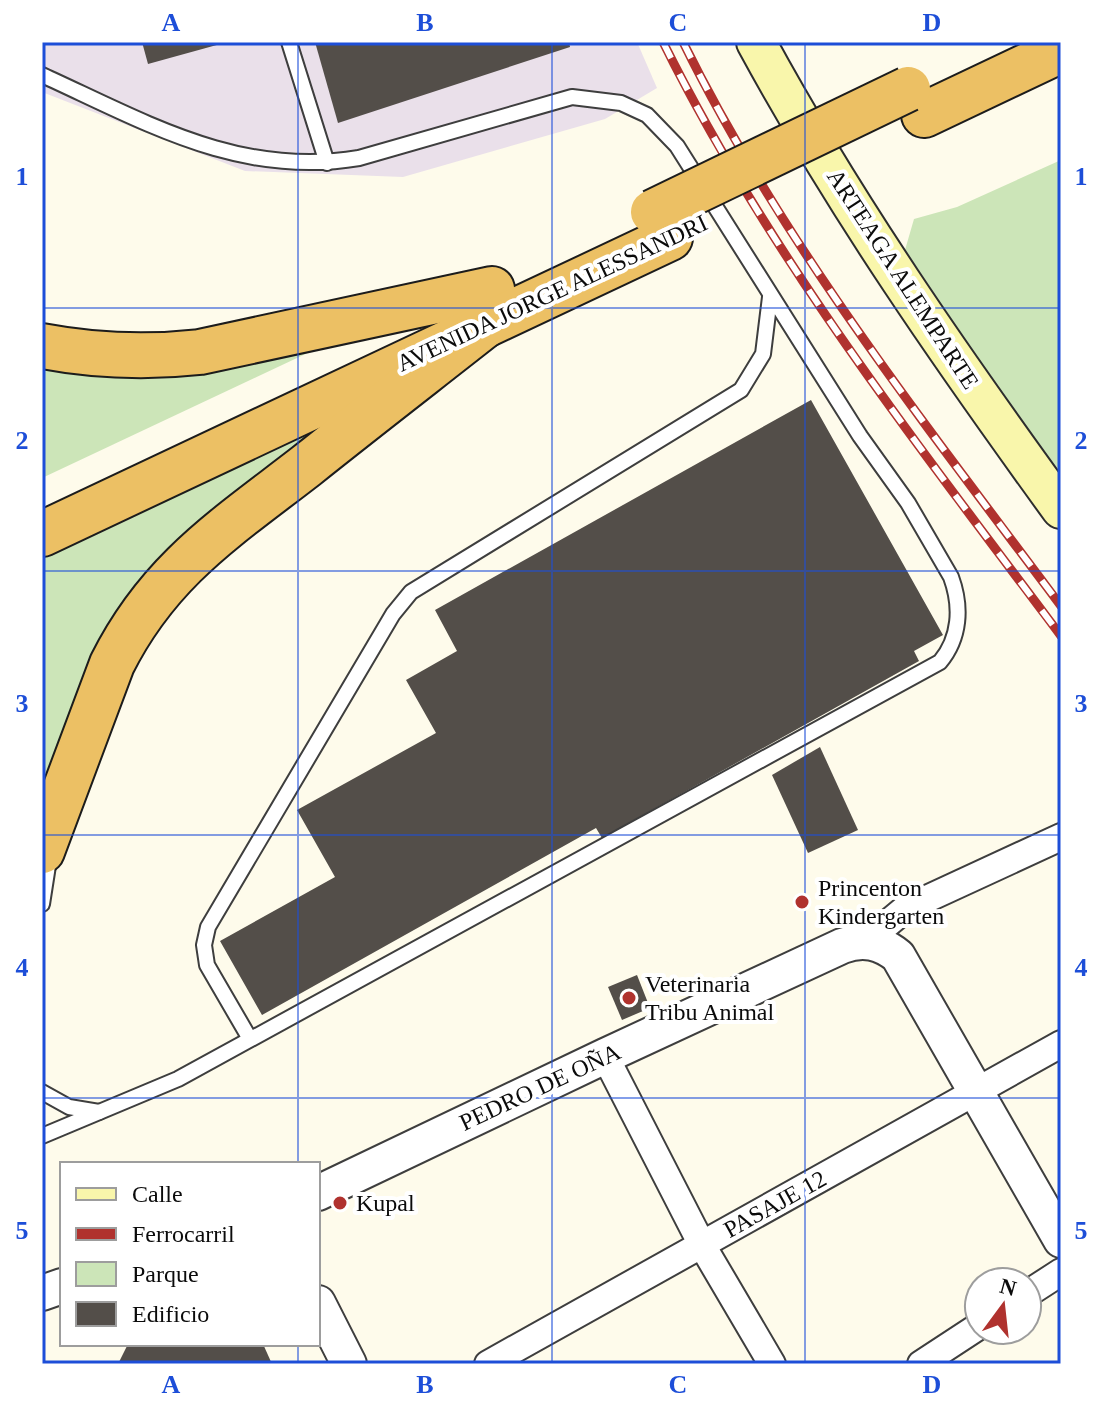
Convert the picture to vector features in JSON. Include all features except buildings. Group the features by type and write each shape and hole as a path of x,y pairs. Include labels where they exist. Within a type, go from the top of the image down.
{"highway":[{"name":"AVENIDA JORGE ALESSANDRI","path":"916,102 1008,42"},
{"name":"AVENIDA JORGE ALESSANDRI","path":"42,534 490,306 916,102 1061,50"},
{"name":"AVENIDA JORGE ALESSANDRI","path":"42,501 490,306"},
{"path":"42,346 136,357 200,352 490,306"},
{"path":"46,841 112,664 124,639 160,588 208,542 490,306"}],"main road":[{"name":"ARTEAGA ALEMPARTE","path":"756,42 790,104 907,292 1061,509"}],"street":[{"path":"1061,837 905,909 870,942 898,956 1061,1240"},
{"name":"PEDRO DE OÑA","path":"320,1192 842,946 870,942"},
{"name":"PASAJE 12","path":"488,1364 1061,1044"},
{"path":"605,1056 702,1245 772,1364"},
{"path":"1043,1284 1061,1272"},
{"path":"320,1307 349,1364"},
{"path":"921,1364 963,1336"}],"lane":[{"path":"289,42 327,163"},
{"path":"42,75 182,139 216,150 290,164 359,158 572,97 621,103 647,115 677,146 770,297 860,436 908,503 951,577 956,590 958,616 951,648 940,662 167,1084 42,1136"},
{"path":"250,1039 207,965 204,945 208,927 393,614 411,592 741,390 763,354 770,297"},
{"path":"42,904 48,879 46,841"},
{"path":"42,1092 69,1107 99,1112"}],"shaded area":[{"path":"42,42 637,42 657,88 605,119 403,177 245,171 42,92"}],"green space":[{"path":"1061,160 1061,484 905,250 914,219 957,207"},
{"path":"331,342 42,478 42,358"},
{"path":"357,407 188,537 42,803 42,553"}],"railway":[{"path":"663,42 705,121 798,274 900,421 1061,636"},
{"path":"683,42 722,117 811,262 908,402 1061,606"}],"place":[{"name":"Princenton Kindergarten","path":"802,902"},
{"name":"Veterinaria Tribu Animal","path":"629,998"},
{"name":"Kupal","path":"340,1203"}]}
